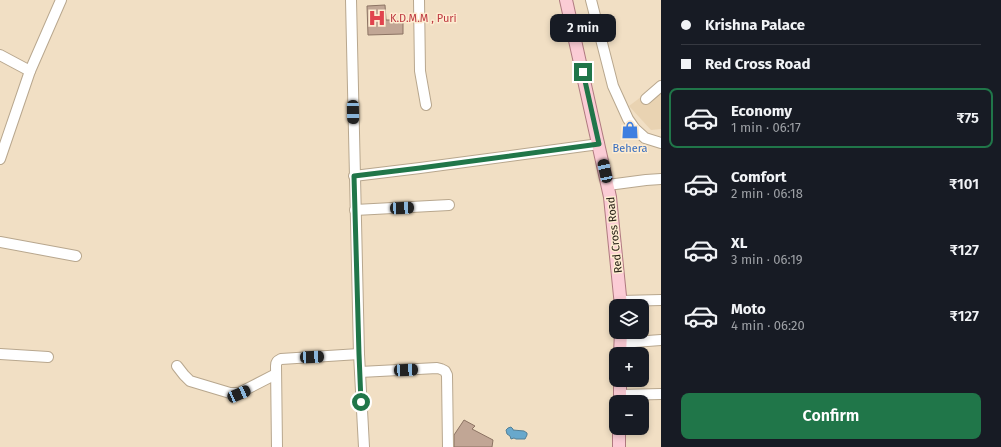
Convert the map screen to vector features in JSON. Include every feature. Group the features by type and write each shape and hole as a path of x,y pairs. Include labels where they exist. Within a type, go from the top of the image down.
{"main road":[{"name":"Red Cross Road","path":"566,0 608,185 621,299"},
{"path":"619,435 619,447"}],"street":[{"path":"0,159 30,71 61,0"},
{"path":"351,0 359,354 364,447"},
{"path":"419,0 420,71 426,106"},
{"path":"591,0 613,86 628,119 635,129 645,138 661,143"},
{"path":"0,55 30,71"},
{"path":"646,99 661,86"},
{"path":"354,176 599,144"},
{"path":"608,185 661,179"},
{"path":"355,210 449,205"},
{"path":"0,242 76,256"},
{"path":"649,301 661,300"},
{"path":"621,343 661,340"},
{"path":"0,354 48,357"},
{"path":"277,447 276,363 278,360 359,354"},
{"path":"178,366 184,376 190,381 230,393 239,394 276,374"},
{"path":"360,372 437,368 445,370 447,375 448,447"},
{"path":"649,395 661,394"}],"shaded area":[{"path":"661,82 661,129 651,130 629,106"}],"water":[{"path":"511,427 513,430 524,431 527,433 525,439 511,439 506,430"}],"building":[{"path":"385,5 386,20 403,20 403,34 368,35 367,6"},
{"path":"464,420 475,426 472,429 493,440 492,447 454,447 454,435"}],"place":[{"name":"K.D.M.M , Puri","path":"377,18"},
{"name":"Behera","path":"630,130"}],"route":[{"path":"361,402 354,176 599,144 583,72"}]}
